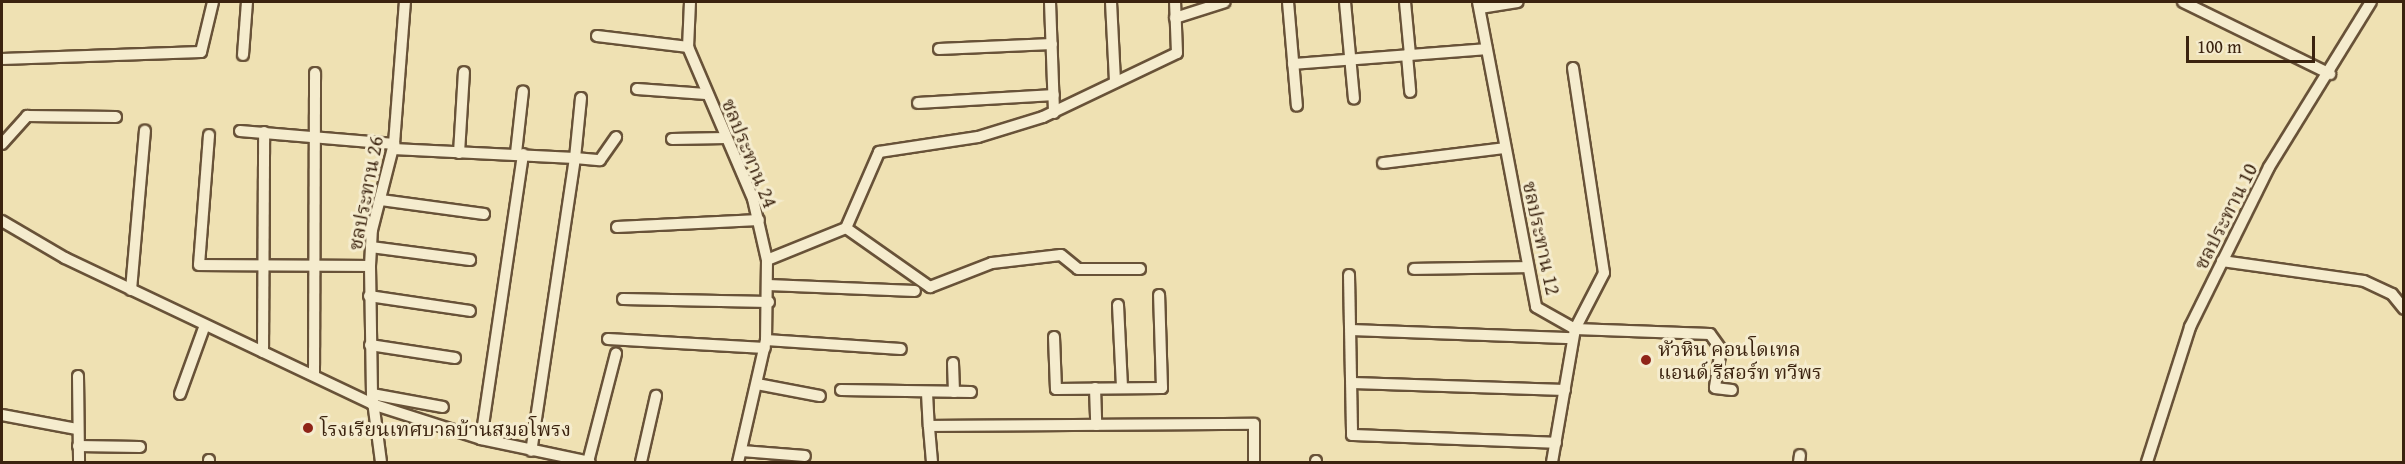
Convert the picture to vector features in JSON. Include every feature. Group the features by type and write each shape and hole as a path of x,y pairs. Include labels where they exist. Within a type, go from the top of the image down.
{"street":[{"path":"2,59 201,52 213,2"},
{"path":"243,55 247,2"},
{"name":"ชลประทาน 26","path":"381,462 372,399 370,266 371,247 393,146 405,2"},
{"name":"ชลประทาน 24","path":"690,2 688,48 759,220 766,260 769,302 765,344 738,462"},
{"path":"1050,2 1054,113"},
{"path":"1112,2 1115,82"},
{"path":"766,260 846,228 879,152 978,136 1054,113 1177,53 1174,2"},
{"path":"1175,18 1210,4 1225,2"},
{"path":"1288,2 1297,106"},
{"path":"1345,2 1354,99"},
{"path":"1405,2 1410,92"},
{"path":"1479,5 1518,2"},
{"path":"2183,2 2330,74"},
{"name":"ชลประทาน 10","path":"2147,462 2190,327 2222,261 2269,167 2330,74 2371,2"},
{"name":"ชลประทาน 12","path":"1479,5 1536,307 1574,334"},
{"path":"597,36 688,48"},
{"path":"939,49 1052,44"},
{"path":"1293,64 1486,49"},
{"path":"1552,462 1574,334 1604,273 1573,68"},
{"path":"459,153 464,72"},
{"path":"314,375 315,73"},
{"path":"637,89 706,94"},
{"path":"481,439 520,153 523,91"},
{"path":"918,103 1054,95"},
{"path":"531,451 575,158 581,98"},
{"path":"2,144 27,116 116,117"},
{"path":"131,290 145,131"},
{"path":"240,131 314,135 459,153 520,153 600,160 616,137"},
{"path":"263,352 264,132"},
{"path":"208,135 200,265 370,266"},
{"path":"672,139 726,138"},
{"path":"1383,163 1505,148"},
{"path":"381,200 484,214"},
{"path":"617,227 759,220"},
{"path":"2,221 131,290 314,375 481,439 531,451 589,462 616,354"},
{"path":"846,228 930,287 992,263 1061,255 1078,269 1140,269"},
{"path":"371,247 470,260"},
{"path":"2222,261 2364,281 2392,294 2403,309"},
{"path":"1414,269 1528,267"},
{"path":"1349,275 1353,383 1352,435 1556,443"},
{"path":"768,285 915,291"},
{"path":"369,296 470,311"},
{"path":"1054,337 1056,389 1162,387 1159,296"},
{"path":"622,298 769,302"},
{"path":"1118,305 1122,388"},
{"path":"180,394 205,325"},
{"path":"1351,330 1710,334 1721,349 1715,388 1732,390"},
{"path":"608,339 902,349"},
{"path":"370,345 455,358"},
{"path":"953,363 954,392"},
{"path":"78,376 79,462"},
{"path":"1353,383 1564,390"},
{"path":"757,384 820,396"},
{"path":"1095,388 1096,425"},
{"path":"841,390 971,392"},
{"path":"927,393 932,462"},
{"path":"641,462 656,396"},
{"path":"372,399 443,407"},
{"path":"2,415 77,429"},
{"path":"929,426 1254,424 1254,462"},
{"path":"78,446 140,447"},
{"path":"742,451 804,456"}],"place":[{"name":"หัวหิน คอนโดเทล แอนด์ รีสอร์ท ทวีพร","path":"1646,360"},
{"name":"โรงเรียนเทศบาลบ้านสมอโพรง","path":"308,428"}]}
